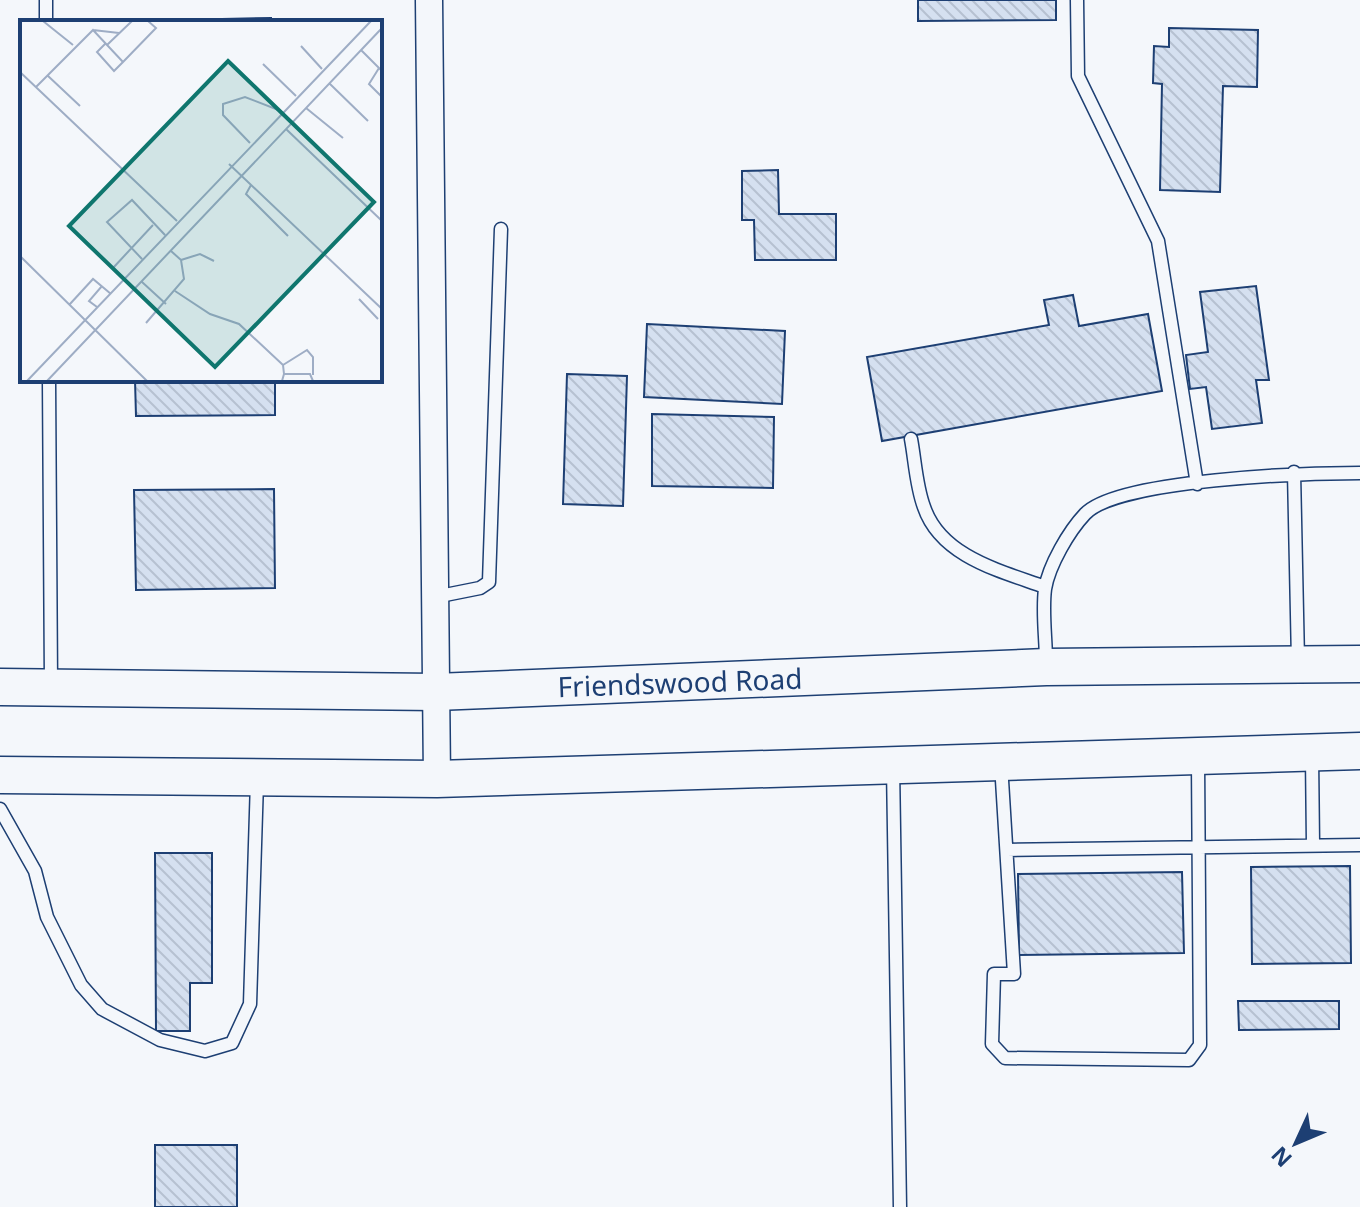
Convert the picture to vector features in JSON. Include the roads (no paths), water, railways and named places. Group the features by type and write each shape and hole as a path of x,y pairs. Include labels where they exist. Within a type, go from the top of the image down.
{"main road":[{"name":"Friendswood Road","path":"0,687 436,692 1046,667 1360,664"},
{"path":"0,775 437,779 1360,751"}],"street":[{"path":"429,0 437,779"}],"lane":[{"path":"1077,0 1078,76 1158,241 1197,484"},
{"path":"435,597 480,588 489,582 501,229"},
{"path":"49,382 51,687"},
{"path":"911,439 924,508 941,532 970,560 1045,587"},
{"path":"1294,472 1298,664"},
{"path":"1046,667 1045,587 1066,540 1086,512 1110,498 1197,484 1294,472 1360,473"},
{"path":"1312,753 1313,844"},
{"path":"1001,761 1014,974 994,974 992,1044 1005,1058 1189,1060 1200,1045 1198,756"},
{"path":"893,764 900,1207"},
{"path":"0,809 35,871 47,917 81,985 102,1009 160,1040 205,1051 232,1043 250,1004 257,777"},
{"path":"1007,850 1360,845"}]}
